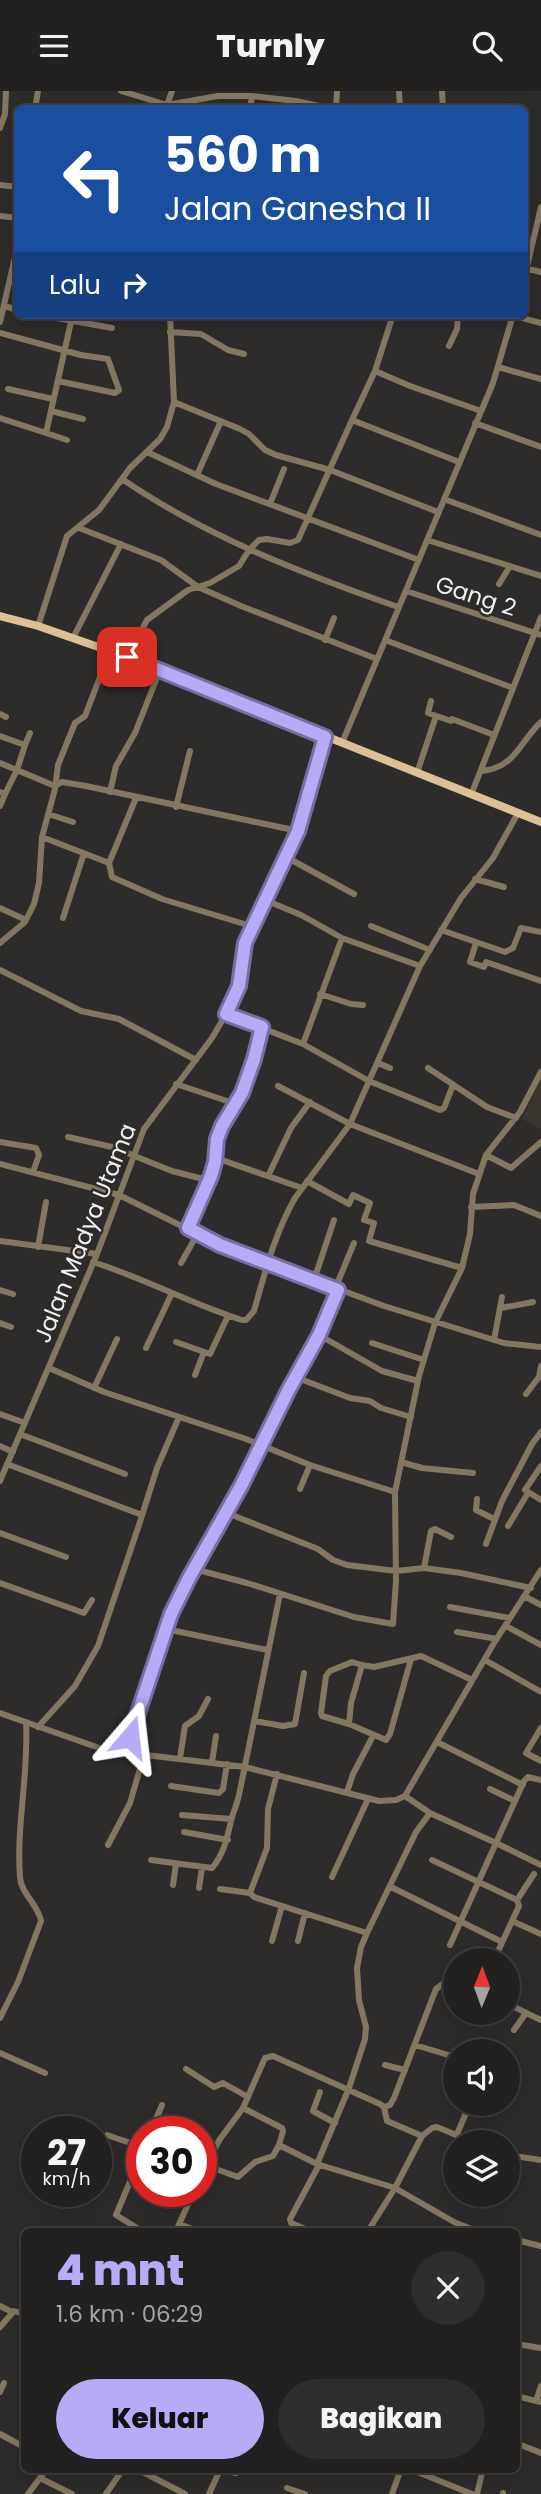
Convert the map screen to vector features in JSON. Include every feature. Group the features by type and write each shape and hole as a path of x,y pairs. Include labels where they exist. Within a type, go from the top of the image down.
{"main road":[{"path":"0,616 38,626 127,657 541,822"}],"street":[{"path":"0,128 5,114 6,91"},
{"path":"121,91 167,105 219,94 316,105"},
{"path":"167,105 172,91"},
{"path":"251,105 252,96"},
{"path":"528,262 541,207"},
{"path":"0,322 14,262"},
{"path":"4,306 14,309"},
{"path":"58,319 112,328"},
{"path":"38,626 67,536 99,510 130,468 164,433 174,402 170,319"},
{"path":"127,657 147,619 188,590 220,579 239,566 248,551 263,539 295,542 375,371 392,319"},
{"path":"449,346 457,329 458,319"},
{"path":"342,743 481,411 498,367 511,319"},
{"path":"46,433 71,322"},
{"path":"170,332 201,334 228,350 244,354"},
{"path":"0,333 110,360 119,390 115,393 58,381"},
{"path":"498,367 541,379"},
{"path":"375,371 481,411"},
{"path":"8,389 53,399"},
{"path":"174,402 249,434 265,450 330,471 438,512"},
{"path":"51,411 83,419"},
{"path":"0,418 66,440"},
{"path":"352,419 459,462"},
{"path":"197,475 222,421"},
{"path":"475,423 541,447"},
{"path":"147,452 270,504 419,560"},
{"path":"270,504 284,469"},
{"path":"122,479 179,515 248,551 398,607"},
{"path":"444,499 541,535"},
{"path":"79,528 161,560 198,587 377,659"},
{"path":"427,540 541,576"},
{"path":"73,638 121,544"},
{"path":"499,584 510,566"},
{"name":"Gang 2","path":"406,591 538,634"},
{"path":"471,795 513,688 538,634 541,617"},
{"path":"325,640 334,618"},
{"path":"385,640 513,688"},
{"path":"0,943 26,920 37,894 42,837 58,765 76,722 85,716 110,651"},
{"path":"110,792 116,766 135,733 160,670"},
{"path":"431,701 427,712 495,735"},
{"path":"417,773 436,716"},
{"path":"481,771 494,770 504,765 541,722"},
{"path":"0,806 3,793 17,770 30,733"},
{"path":"0,736 25,745"},
{"name":"Jalan Madya Utama","path":"0,1481 97,1254 133,1155 151,1119 196,1060 226,1014 239,986 242,958 251,926 298,831 325,737"},
{"path":"176,807 190,751"},
{"path":"0,764 55,786"},
{"path":"55,786 62,782 298,831"},
{"path":"136,798 109,863 112,877 162,899 251,926"},
{"path":"93,1262 125,1272 228,1316 246,1320 254,1311 267,1262 288,1210 350,1124 420,966 475,879 499,850 518,813"},
{"path":"48,814 73,822"},
{"path":"42,837 109,863"},
{"path":"63,918 84,853"},
{"path":"286,857 354,894"},
{"path":"475,879 504,887"},
{"path":"265,900 342,937 420,966"},
{"path":"0,908 26,920"},
{"path":"371,926 430,950"},
{"path":"441,930 509,952 521,928 541,932"},
{"path":"303,1044 342,937"},
{"path":"476,943 470,962 484,967 486,962 541,981"},
{"path":"0,970 81,1011 119,1019 196,1060"},
{"path":"320,995 363,1005"},
{"path":"226,1014 303,1044 369,1081 440,1110 444,1108 453,1085"},
{"path":"188,1228 211,1176 217,1139 236,1104 254,1059 262,1027"},
{"path":"378,1063 390,1068"},
{"path":"428,1068 488,1107 516,1118"},
{"path":"194,1569 354,1617 392,1625 395,1615 396,1571 395,1492 418,1381 435,1323 462,1268 470,1234 471,1207 486,1155 516,1118 541,1072"},
{"path":"176,1084 236,1104"},
{"path":"278,1086 350,1124 479,1174"},
{"path":"268,1176 292,1128 310,1102"},
{"path":"68,1137 112,1147 172,1171 207,1180"},
{"path":"0,1142 36,1148 39,1155 33,1173"},
{"path":"486,1155 511,1168 541,1142"},
{"path":"216,1158 302,1188"},
{"path":"0,1164 119,1195 220,1245 435,1323 516,1345 541,1347"},
{"path":"307,1181 349,1204 353,1195 370,1203 364,1220 374,1223 369,1241 462,1268"},
{"path":"38,1247 46,1202"},
{"path":"471,1207 514,1205 541,1216"},
{"path":"314,1280 334,1220"},
{"path":"181,1263 198,1233"},
{"path":"0,1241 97,1254"},
{"path":"125,1753 166,1629 194,1569 227,1513 319,1335 354,1243"},
{"path":"0,1290 13,1294"},
{"path":"146,1348 172,1293"},
{"path":"494,1340 502,1297"},
{"path":"501,1308 533,1302"},
{"path":"176,1342 211,1353 228,1316"},
{"path":"0,1323 11,1327"},
{"path":"319,1335 382,1371 418,1381"},
{"path":"94,1388 117,1339"},
{"path":"372,1343 424,1360"},
{"path":"195,1375 204,1352"},
{"path":"526,1394 539,1377 541,1366"},
{"path":"49,1368 94,1388 262,1445 310,1465 395,1492"},
{"path":"295,1377 411,1417"},
{"path":"0,1414 25,1423"},
{"path":"38,1727 75,1686 97,1646 138,1514 178,1417"},
{"path":"485,1544 494,1518 532,1444 541,1432"},
{"path":"20,1434 125,1474"},
{"path":"0,1446 13,1452"},
{"path":"401,1462 422,1468 473,1473"},
{"path":"7,1464 138,1514"},
{"path":"300,1489 310,1465"},
{"path":"508,1526 541,1466"},
{"path":"528,1493 541,1500"},
{"path":"477,1499 476,1510 494,1518"},
{"path":"227,1513 318,1549 333,1560 347,1565 396,1571 424,1568 478,1575 531,1588"},
{"path":"424,1568 431,1531 435,1529 451,1537"},
{"path":"0,1533 66,1557"},
{"path":"0,1713 105,1750 245,1767 368,1799 388,1801 405,1796 497,1639 540,1575"},
{"path":"0,1583 85,1613 92,1600"},
{"path":"151,1860 202,1868 214,1867 228,1840 280,1594"},
{"path":"524,1596 541,1605"},
{"path":"450,1607 508,1622 541,1645"},
{"path":"166,1629 267,1650"},
{"path":"457,1632 497,1639"},
{"path":"411,1659 389,1737 384,1740 349,1724 322,1716 320,1708 326,1676 330,1671 352,1662 370,1667 411,1659 424,1657 472,1680"},
{"path":"485,1660 541,1692"},
{"path":"349,1724 351,1703 362,1665"},
{"path":"254,1721 283,1726 295,1724 304,1674"},
{"path":"180,1758 185,1726 201,1714 208,1699"},
{"path":"0,2018 18,1982 41,1921 20,1879 21,1823 27,1756 26,1722"},
{"path":"541,1728 526,1753 541,1761"},
{"path":"212,1762 216,1736"},
{"path":"348,1793 353,1774 373,1736"},
{"path":"437,1742 523,1784"},
{"path":"108,1845 130,1803 144,1755"},
{"path":"171,1786 219,1793 224,1786 227,1764"},
{"path":"250,1893 267,1848 268,1809 277,1774"},
{"path":"450,1945 523,1784 528,1777 541,1780"},
{"path":"490,1789 515,1801"},
{"path":"405,1796 430,1813 541,1865"},
{"path":"332,1877 368,1799"},
{"path":"303,2228 291,2223 290,2219 335,2123 366,2033 357,1978 359,1954 415,1832 430,1813"},
{"path":"182,1815 231,1819"},
{"path":"184,1832 228,1840"},
{"path":"432,1860 517,1900 519,1906 499,1948"},
{"path":"173,1885 176,1864"},
{"path":"199,1888 202,1868"},
{"path":"517,1900 534,1874"},
{"path":"391,1887 502,1942"},
{"path":"220,1889 250,1893 254,1897 368,1933"},
{"path":"272,1941 282,1906"},
{"path":"298,1941 305,1913"},
{"path":"512,1921 541,1934"},
{"path":"384,2107 392,2102 436,1989 443,1984"},
{"path":"520,2010 541,2020"},
{"path":"514,2030 526,2013"},
{"path":"415,2045 443,2053"},
{"path":"0,2053 45,2073"},
{"path":"217,2144 243,2108 265,2058 269,2056 349,2088 384,2107 388,2122 422,2136"},
{"path":"385,2065 405,2070"},
{"path":"187,2069 214,2087 223,2083 248,2097"},
{"path":"320,2092 313,2111 335,2123"},
{"path":"157,2116 162,2105"},
{"path":"217,2169 238,2177 255,2162 274,2156 279,2145 282,2128 243,2108"},
{"path":"370,2228 395,2188 422,2136 432,2128 446,2130"},
{"path":"279,2145 318,2164 395,2188 467,2228"},
{"path":"520,2157 541,2160"},
{"path":"126,2191 116,2215 137,2228"},
{"path":"178,2228 187,2207"},
{"path":"520,2241 541,2246"},
{"path":"0,2306 12,2312 21,2312"},
{"path":"0,2327 12,2312"},
{"path":"520,2345 541,2348"},
{"path":"0,2392 4,2383"},
{"path":"520,2397 539,2401 541,2386"},
{"path":"0,2434 21,2445"},
{"path":"520,2445 541,2453"},
{"path":"27,2494 43,2473"},
{"path":"106,2494 120,2473"},
{"path":"145,2473 185,2494"},
{"path":"209,2494 218,2473"},
{"path":"392,2494 400,2473"},
{"path":"418,2473 453,2491 475,2494 482,2473"},
{"path":"40,2478 59,2491 72,2494"},
{"path":"287,2489 304,2494"}],"shaded area":[{"path":"541,1080 541,1129 522,1119"}],"route":[{"path":"127,657 325,737 298,831 245,943 239,986 226,1014 262,1027 242,1093 222,1126 211,1176 188,1228 220,1245 338,1290 319,1335 171,1614 130,1737"}]}
